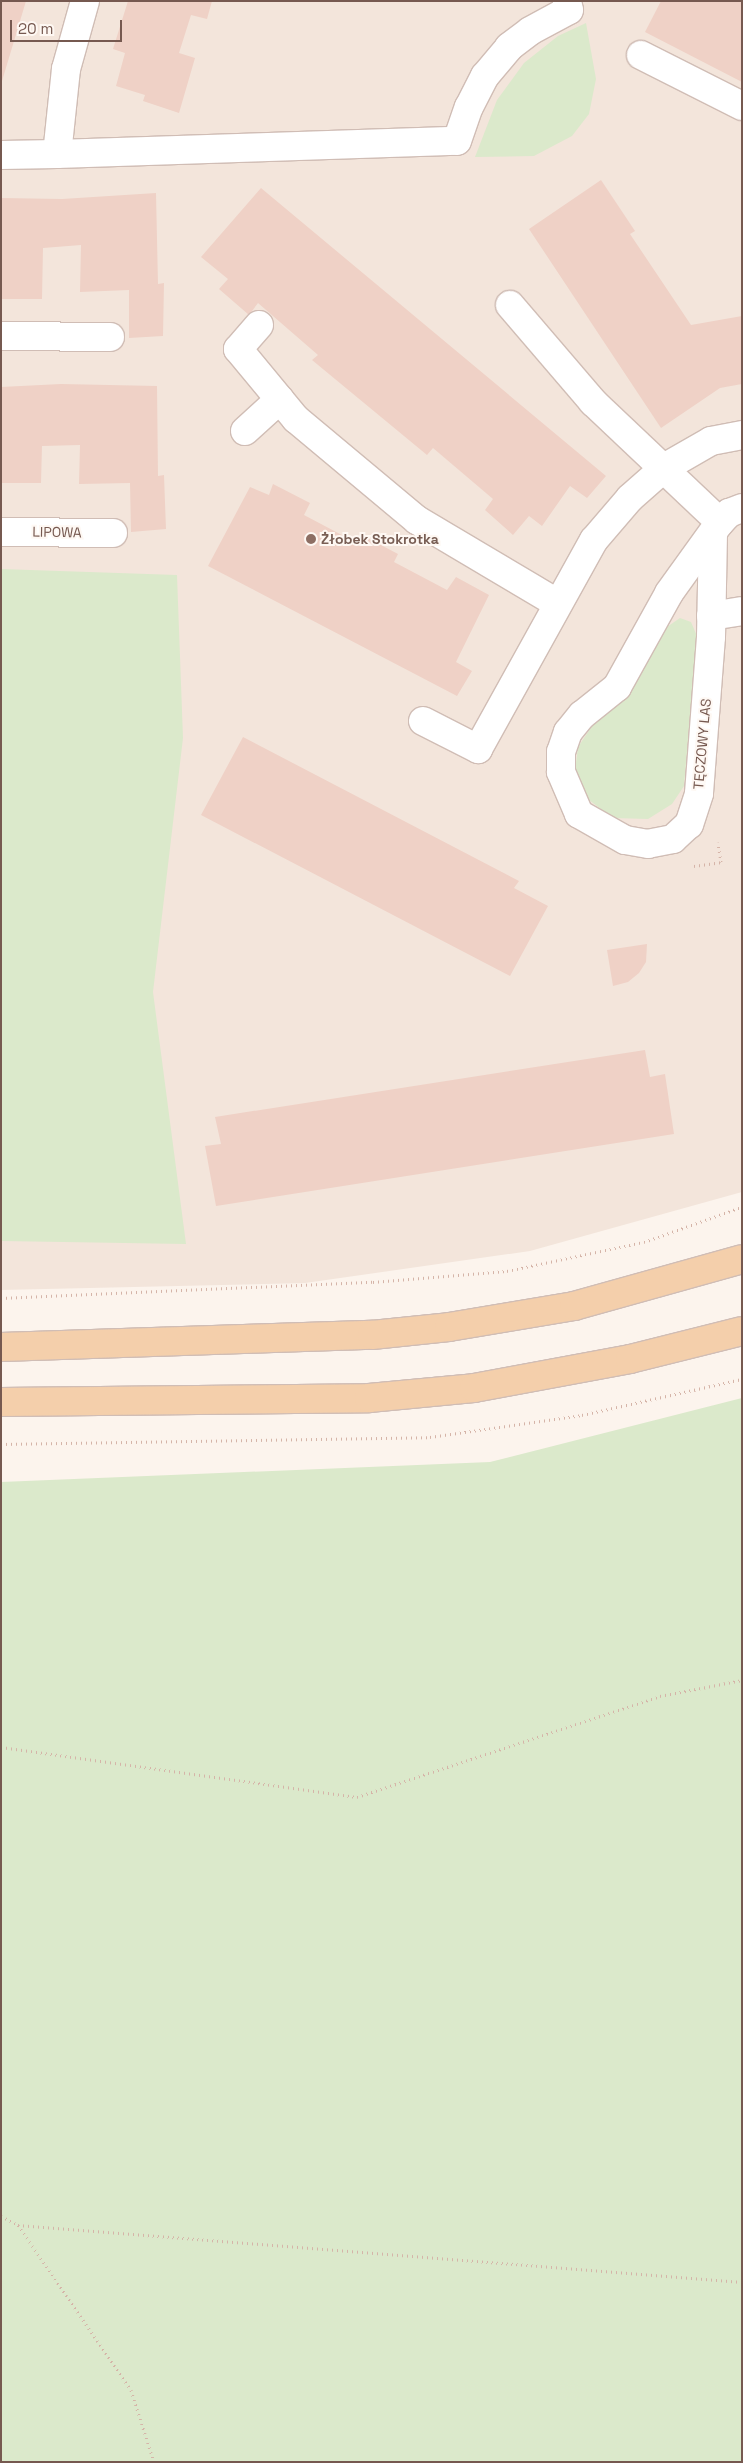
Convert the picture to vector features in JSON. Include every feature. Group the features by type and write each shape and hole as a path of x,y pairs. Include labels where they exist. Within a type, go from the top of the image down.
{"main road":[{"path":"1,1347 372,1335 449,1327 574,1306 742,1259"},
{"path":"1,1402 370,1398 474,1388 630,1359 742,1332"}],"street":[{"path":"57,154 66,69 85,1"},
{"path":"1,155 457,142 469,107 485,76 516,42 569,10 567,1"},
{"path":"641,55 742,106"},
{"path":"510,305 593,402 725,521"},
{"path":"259,325 238,349 311,432 417,520 557,603"},
{"path":"1,336 110,338"},
{"path":"245,431 280,399"},
{"path":"423,722 478,749 557,603 594,540 630,498 664,468 711,441 742,435"},
{"name":"TĘCZOWY LAS","path":"725,521 711,616 699,794 689,824 673,839 648,844 625,840 579,814 561,772 561,752 568,732 582,715 617,687 669,593 725,521"},
{"name":"LIPOWA","path":"1,532 113,533"},
{"path":"711,616 742,612"}],"path":[{"path":"1,1298 373,1282 507,1271 644,1242 742,1207"},
{"path":"1,1746 356,1797 660,1696 742,1680"},
{"path":"1,2216 18,2225 742,2282"},
{"path":"18,2225 131,2390 154,2462"}],"shaded area":[{"path":"1,1 742,1 742,1192 530,1251 305,1283 1,1290"}],"green space":[{"path":"586,23 596,79 589,114 572,136 534,156 475,157 497,100 524,63 558,36"},
{"path":"1,569 177,575 183,738 153,992 186,1244 1,1241"},
{"path":"680,618 691,622 697,636 684,786 672,804 648,819 613,818 585,797 575,771 578,747 594,723 629,694 664,629"},
{"path":"742,1398 742,2462 1,2462 1,1482 490,1462"}],"building":[{"path":"1,1 26,1 2,81 1,81"},
{"path":"128,1 212,1 207,19 191,15 179,53 195,58 179,113 143,101 145,95 116,86 125,53 113,49"},
{"path":"661,1 742,1 742,82 645,32"},
{"path":"601,180 635,231 630,234 691,325 742,316 742,384 720,388 661,428 529,229"},
{"path":"261,188 606,476 587,498 570,486 542,526 529,516 513,535 485,510 493,499 433,448 427,455 312,360 318,355 258,303 249,315 219,289 228,279 201,257"},
{"path":"156,193 158,284 164,283 163,336 129,338 129,290 80,292 81,245 43,248 42,299 1,299 1,198 62,199"},
{"path":"61,384 157,386 158,476 164,475 166,529 131,532 130,483 79,484 80,445 42,446 41,483 1,483 1,387"},
{"path":"273,484 310,503 304,515 357,543 362,535 398,554 394,562 447,590 456,577 489,595 456,662 472,671 457,696 208,566 250,487 269,495"},
{"path":"243,737 519,881 514,888 548,906 510,976 201,815"},
{"path":"647,944 646,962 639,973 628,982 613,986 607,950"},
{"path":"645,1050 650,1077 665,1074 674,1134 216,1206 205,1146 221,1144 215,1117"}],"place":[{"name":"Żłobek Stokrotka","path":"311,539"}]}
